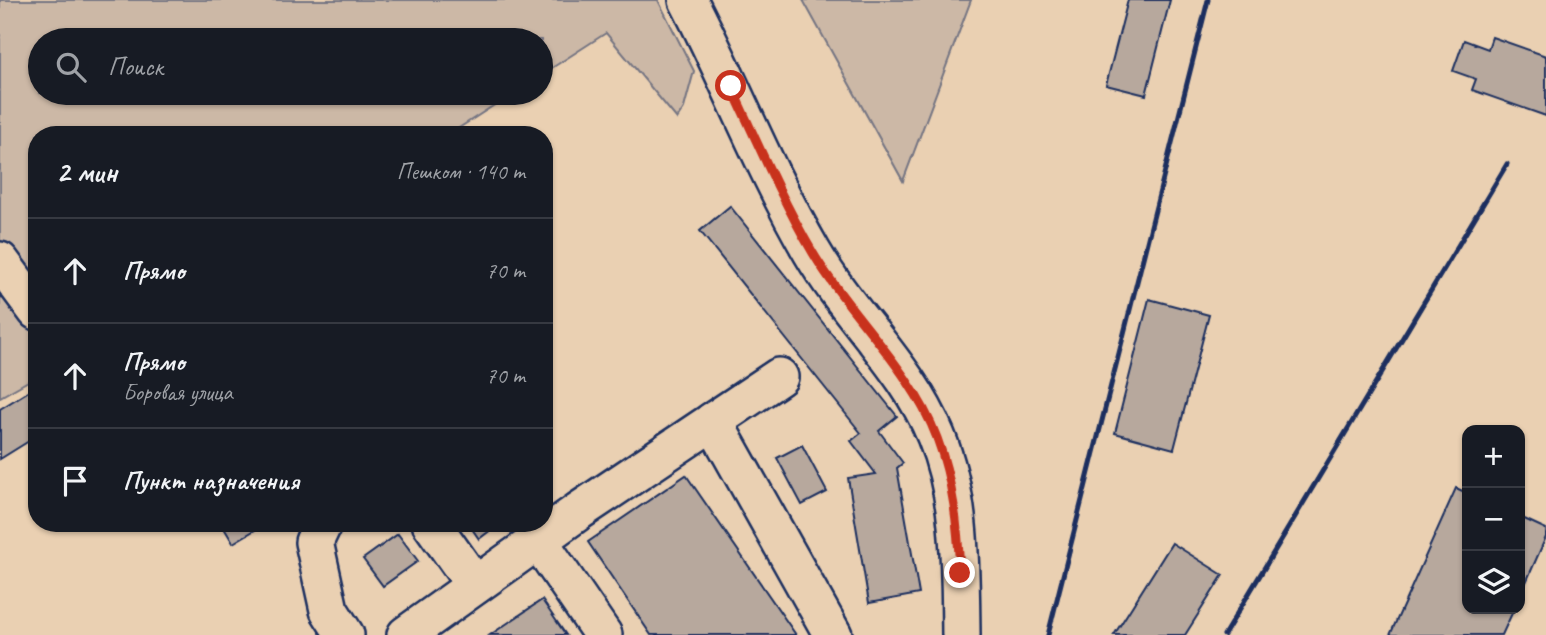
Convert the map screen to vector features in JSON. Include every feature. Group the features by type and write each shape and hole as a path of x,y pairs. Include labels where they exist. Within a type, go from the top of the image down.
{"street":[{"path":"688,0 812,252 910,388 936,435 950,480 957,521 961,635"},
{"path":"0,261 28,299"},
{"path":"553,530 779,377"},
{"path":"713,421 833,635"},
{"path":"319,532 314,542 329,610 345,635"},
{"path":"437,532 475,585"},
{"path":"406,635 550,532"},
{"path":"538,540 603,635"}],"shaded area":[{"path":"0,0 658,0 694,71 684,108 677,119 606,33 553,67 553,28 28,28 28,105 494,105 462,126 28,126 28,381 0,397"},
{"path":"803,0 971,0 903,181"}],"building":[{"path":"1128,0 1170,0 1146,95 1106,85"},
{"path":"1492,37 1546,56 1546,116 1472,90 1476,79 1453,71 1464,40 1488,49"},
{"path":"730,206 897,416 879,431 903,463 897,468 919,594 869,603 848,478 876,474 851,441 861,433 700,231"},
{"path":"1149,299 1209,315 1174,449 1115,433"},
{"path":"28,392 28,442 0,459 0,409"},
{"path":"802,445 827,492 802,505 777,458"},
{"path":"686,475 796,635 651,635 588,542"},
{"path":"1456,488 1462,491 1462,614 1512,614 1502,635 1390,635"},
{"path":"1525,519 1546,529 1546,537 1525,585"},
{"path":"226,532 252,532 233,543"},
{"path":"474,532 488,532 479,539"},
{"path":"398,534 418,561 383,586 363,559"},
{"path":"1172,543 1223,575 1185,635 1114,635"},
{"path":"542,600 566,635 490,635"}],"railway":[{"path":"1048,635 1208,0"},
{"path":"1224,635 1507,164"}],"route":[{"path":"731,86 762,155 812,252 910,388 936,435 950,480 957,521 960,573"}]}
